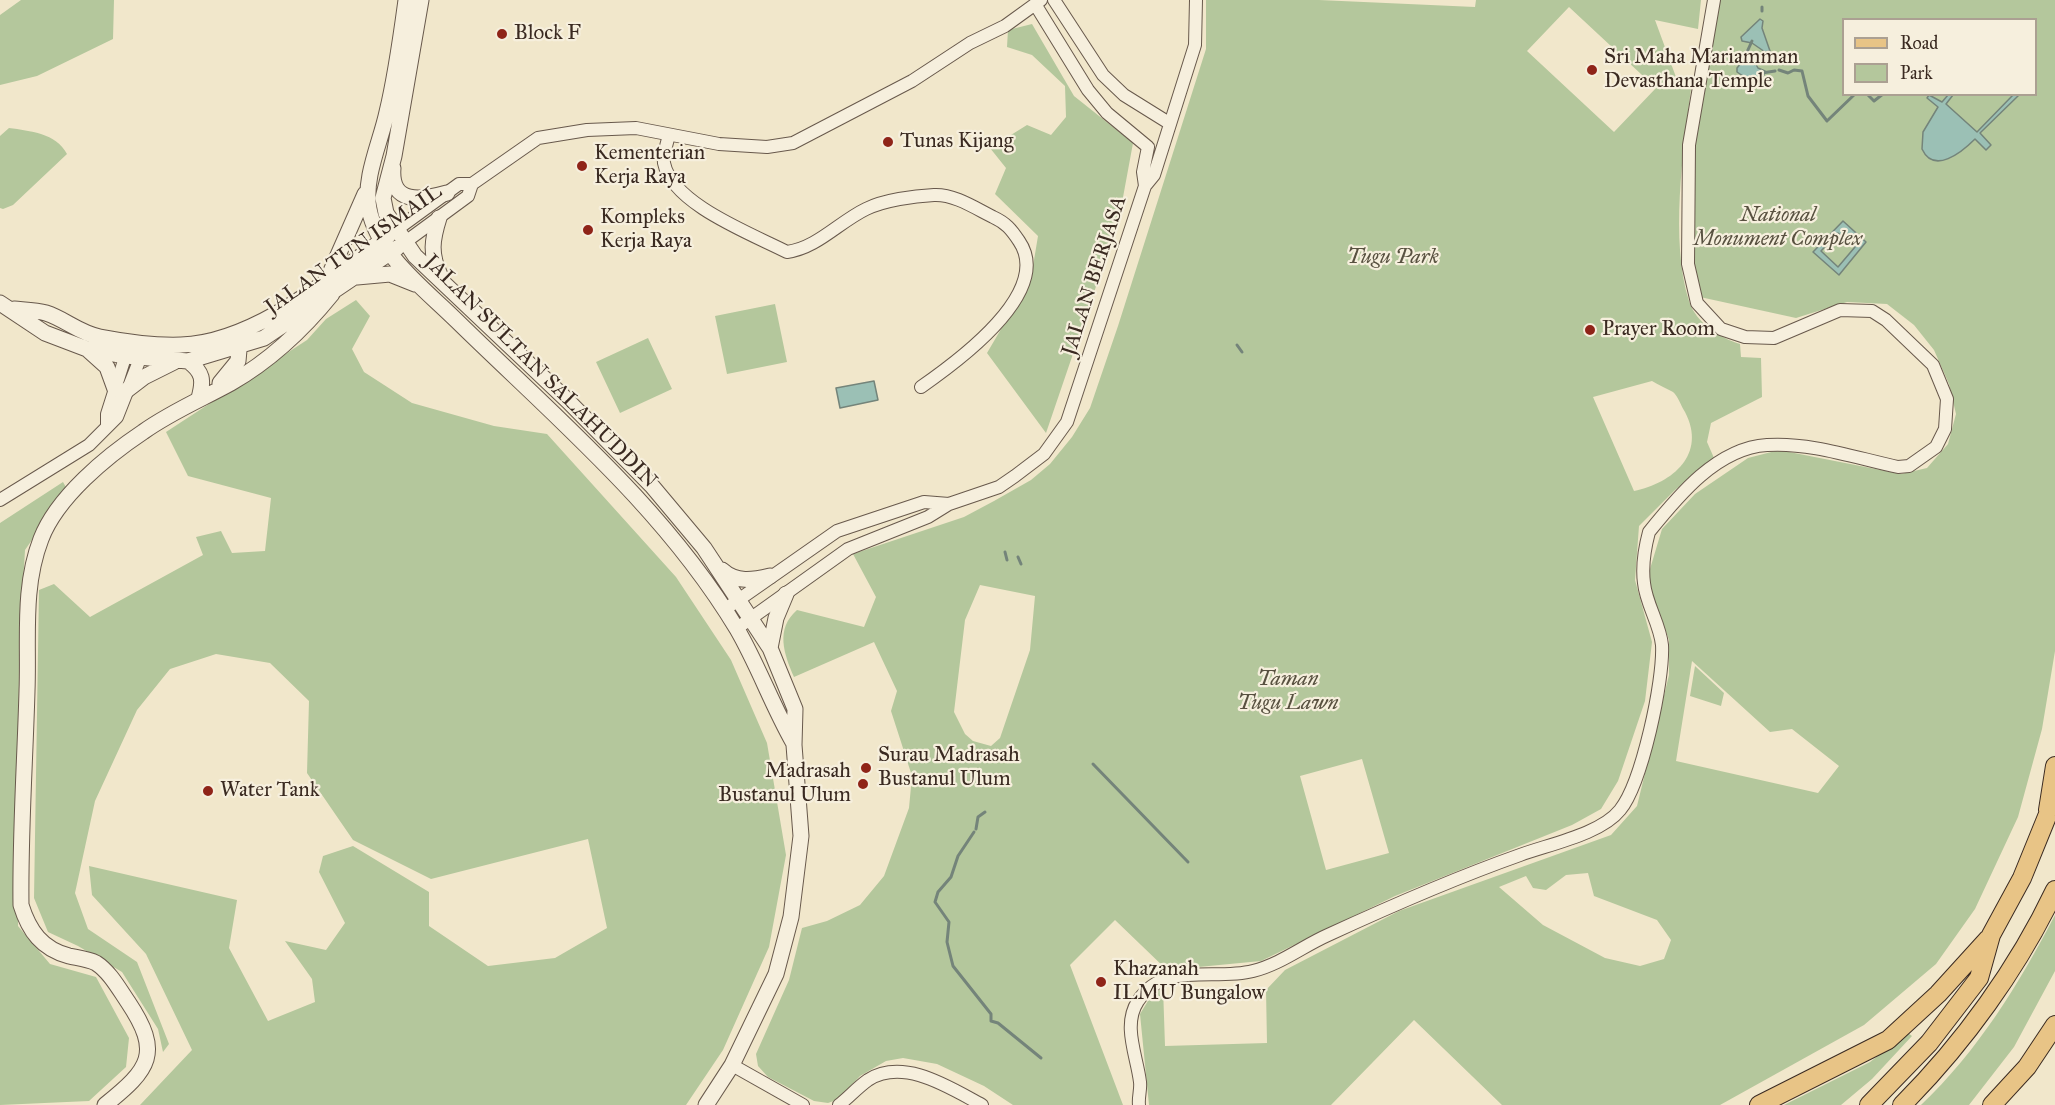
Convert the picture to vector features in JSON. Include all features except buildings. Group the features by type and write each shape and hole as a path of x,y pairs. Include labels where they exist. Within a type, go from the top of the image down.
{"main road":[{"path":"2047,814 2055,766"},
{"path":"1869,1105 1929,1043 1979,978 1991,935 2022,878 2055,797"},
{"path":"1902,1105 1964,1033 2012,966 2055,890"},
{"path":"1760,1105 1888,1040 1938,994 1991,935"},
{"path":"1992,1105 2027,1066 2055,1025"}],"street":[{"name":"JALAN SULTAN SALAHUDDIN","path":"406,0 388,110 369,185 371,216 386,246 425,289 639,498 736,629 794,745"},
{"name":"JALAN SULTAN SALAHUDDIN","path":"421,0 394,156 383,198 386,213 400,236 444,285 568,401 652,486 714,561 770,648 795,709 794,745 801,836 791,917 776,974 732,1065 706,1105"},
{"path":"1054,0 1104,75 1124,95 1168,127"},
{"name":"JALAN BERJASA","path":"736,629 848,549 928,517 949,504 983,493 1015,477 1044,454 1067,422 1145,186 1154,175 1195,45 1196,0"},
{"path":"1139,1105 1140,1082 1131,1023 1138,1001 1157,981 1178,976 1252,972 1280,962 1318,939 1393,905 1485,868 1605,825 1620,809 1630,792 1643,753 1661,672 1662,644 1644,582 1649,532 1690,484 1710,468 1745,450 1766,445 1819,450 1898,467 1910,466 1935,447 1945,429 1947,399 1933,365 1886,320 1872,311 1840,310 1774,338 1745,337 1721,329 1697,303 1688,264 1689,145 1714,0"},
{"path":"1038,2 1065,16"},
{"path":"1038,2 1088,90 1107,113 1135,133 1149,150 1143,172 1145,186"},
{"name":"JALAN TUN ISMAIL","path":"135,350 181,361 246,345 281,328 330,287 400,236 459,184 472,184 537,138 587,130 636,128 719,144 767,147 793,143 912,81 970,43 1005,26 1038,2"},
{"path":"1135,133 1146,136 1168,127"},
{"path":"669,135 664,165 672,180 689,198 787,252 802,250 868,208 935,195 954,199 1007,224 1025,250 1029,265 1017,295 1000,321 963,357 921,387"},
{"path":"394,156 392,179 405,195 425,200 447,193"},
{"name":"JALAN TUN ISMAIL","path":"400,236 439,218 468,196 472,184"},
{"path":"105,1105 147,1061 149,1044 138,1017 104,969 93,962 61,954 45,945 33,933 21,905 28,655 27,600 31,570 41,537 56,513 76,489 125,444 199,398 249,371 289,343 330,287 369,185"},
{"path":"439,218 431,254 444,285"},
{"name":"JALAN TUN ISMAIL","path":"135,350 202,342 261,322 355,277 386,246"},
{"path":"355,277 390,274 403,277 425,289"},
{"path":"6,306 45,333 87,349 135,350"},
{"path":"6,306 46,313 78,332 135,350"},
{"path":"242,329 253,361 249,371"},
{"path":"213,391 234,367 246,345"},
{"path":"87,349 107,367 121,390"},
{"path":"0,500 89,445 106,425 117,417 121,390 135,350"},
{"path":"121,390 181,361 200,370 202,377 199,398"},
{"name":"JALAN BERJASA","path":"724,610 837,531 924,502 949,504"},
{"path":"714,561 728,576 745,581 770,576"},
{"path":"770,648 776,618 786,594"},
{"path":"732,1065 804,1105"},
{"path":"839,1105 868,1080 899,1072 922,1076 982,1105"}],"green space":[{"path":"21,0 114,0 113,39 37,76 0,85 0,15"},
{"name":"Tugu Park","path":"1206,0 1319,0 1475,7 1476,0 1701,0 1698,29 1655,20 1680,88 1691,89 1680,196 1680,251 1683,277 1692,309 1703,323 1717,334 1740,344 1741,357 1761,358 1762,397 1711,423 1707,442 1714,458 1675,490 1639,526 1635,580 1652,642 1645,701 1618,781 1601,809 1572,825 1395,896 1261,961 1167,970 1115,920 1070,965 1123,1105 1013,1105 984,1086 937,1064 903,1058 886,1061 860,1076 839,1099 828,1103 814,1101 768,1077 758,1066 756,1054 789,980 802,928 827,921 860,905 884,876 909,808 912,776 891,711 897,691 874,642 794,677 785,651 786,625 797,610 864,627 876,597 853,554 964,517 994,501 1031,480 1050,464 1072,437 1090,408 1206,49","holes":["1569,7 1656,88 1614,132 1527,51","1652,381 1673,392 1691,427 1692,441 1689,453 1682,464 1662,481 1634,491 1593,397","980,585 1035,596 1030,650 1000,738 991,746 973,741 965,734 954,712 965,620","1362,759 1389,853 1326,870 1300,776"]},
{"name":"National Monument Complex","path":"1718,0 2055,0 2055,651 2042,729 2018,817 1975,909 1936,964 1864,1025 1720,1105 1502,1105 1414,1020 1331,1105 1149,1105 1140,1014 1151,996 1163,987 1165,1046 1267,1043 1266,990 1285,970 1399,911 1611,835 1637,806 1669,675 1669,640 1647,579 1662,529 1695,494 1748,458 1779,450 1901,474 1927,468 1948,444 1956,414 1949,384 1934,350 1914,325 1887,304 1847,302 1796,318 1700,297 1691,223 1691,186 1698,111","holes":["1692,661 1770,732 1792,729 1839,766 1818,793 1676,761","1588,873 1594,896 1657,920 1671,940 1664,959 1640,966 1605,958 1543,925 1499,887 1526,876 1533,888 1546,890 1566,875"]},
{"path":"1032,24 1074,96 1133,143 1119,219 1046,433 987,353 1031,278 1038,236 995,194 1006,168 990,148 1027,125 1051,135 1066,117 1065,86 1032,55 1007,47 1008,30"},
{"path":"9,128 49,137 67,154 13,205 3,209 0,208 0,136"},
{"path":"356,300 370,316 352,349 364,372 412,403 494,426 547,434 676,577 731,660 767,743 786,855 769,947 723,1050 686,1105 140,1105 192,1050 146,954 92,895 89,866 237,900 229,948 268,1021 315,1002 312,979 285,941 326,950 345,923 319,872 323,856 353,846 429,892 429,926 488,966 555,958 607,928 588,839 431,879 353,840 307,773 309,701 270,663 216,654 170,669 137,710 95,801 75,893 88,929 137,962 169,1044 163,1052 158,1029 122,972 78,946 48,932 34,898 39,590 54,584 90,617 203,555 196,537 221,531 232,553 265,551 271,498 188,476 166,432 307,340 326,319"},
{"path":"775,304 787,362 727,374 715,316"},
{"path":"648,338 672,389 620,413 596,362"},
{"path":"63,482 67,489 25,550 19,656 18,926 50,964 96,977 129,1038 126,1067 89,1101 0,1105 0,523"},
{"path":"1695,666 1724,693 1721,706 1690,696"},
{"path":"2055,915 2055,971 2014,1047 1969,1105 1921,1105 1961,1062 1996,1016"},
{"path":"1908,1033 1912,1036 1872,1079 1841,1105 1784,1105 1870,1062"}],"water":[{"path":"1760,19 1763,21 1762,28 1770,51 1765,52 1752,43 1742,41 1741,37"},
{"path":"1754,61 1758,68 1765,71 1763,77 1746,78 1737,72 1742,62"},
{"path":"1931,96 1942,102 1947,96 1952,96 1946,104 1977,132 2012,96 2018,96 1980,133 1991,145 1986,150 1975,139 1956,155 1941,161 1927,157 1922,149 1923,132 1938,107 1927,98"},
{"path":"1843,221 1866,242 1839,275 1813,252","holes":["1838,233 1855,247 1838,267 1821,251"]},
{"path":"874,381 878,400 840,408 836,388"}],"waterway":[{"path":"1742,63 1752,41"},
{"path":"1779,70 1788,73 1794,70 1802,71 1808,96 1827,121"},
{"path":"1762,73 1775,71"},
{"path":"1828,120 1853,96"},
{"path":"1869,96 1874,101 1880,96"},
{"path":"1237,345 1242,352"},
{"path":"1005,552 1007,560"},
{"path":"1018,557 1021,564"},
{"path":"1093,764 1188,862"},
{"path":"976,829 978,817 985,812"},
{"path":"974,832 958,856 951,877 938,892 935,902 949,922 947,942 953,966 991,1014 991,1021 998,1023 1041,1058"}],"place":[{"name":"Block F","path":"502,34"},
{"name":"Sri Maha Mariamman Devasthana Temple","path":"1592,70"},
{"name":"Tunas Kijang","path":"888,142"},
{"name":"Kementerian Kerja Raya","path":"582,166"},
{"name":"Kompleks Kerja Raya","path":"588,230"},
{"name":"Prayer Room","path":"1590,330"},
{"name":"Surau Madrasah Bustanul Ulum","path":"866,768"},
{"name":"Madrasah Bustanul Ulum","path":"863,784"},
{"name":"Water Tank","path":"208,791"},
{"name":"Khazanah ILMU Bungalow","path":"1101,982"}],"park label":[{"name":"Taman Tugu Lawn","path":"1288,692"}]}
